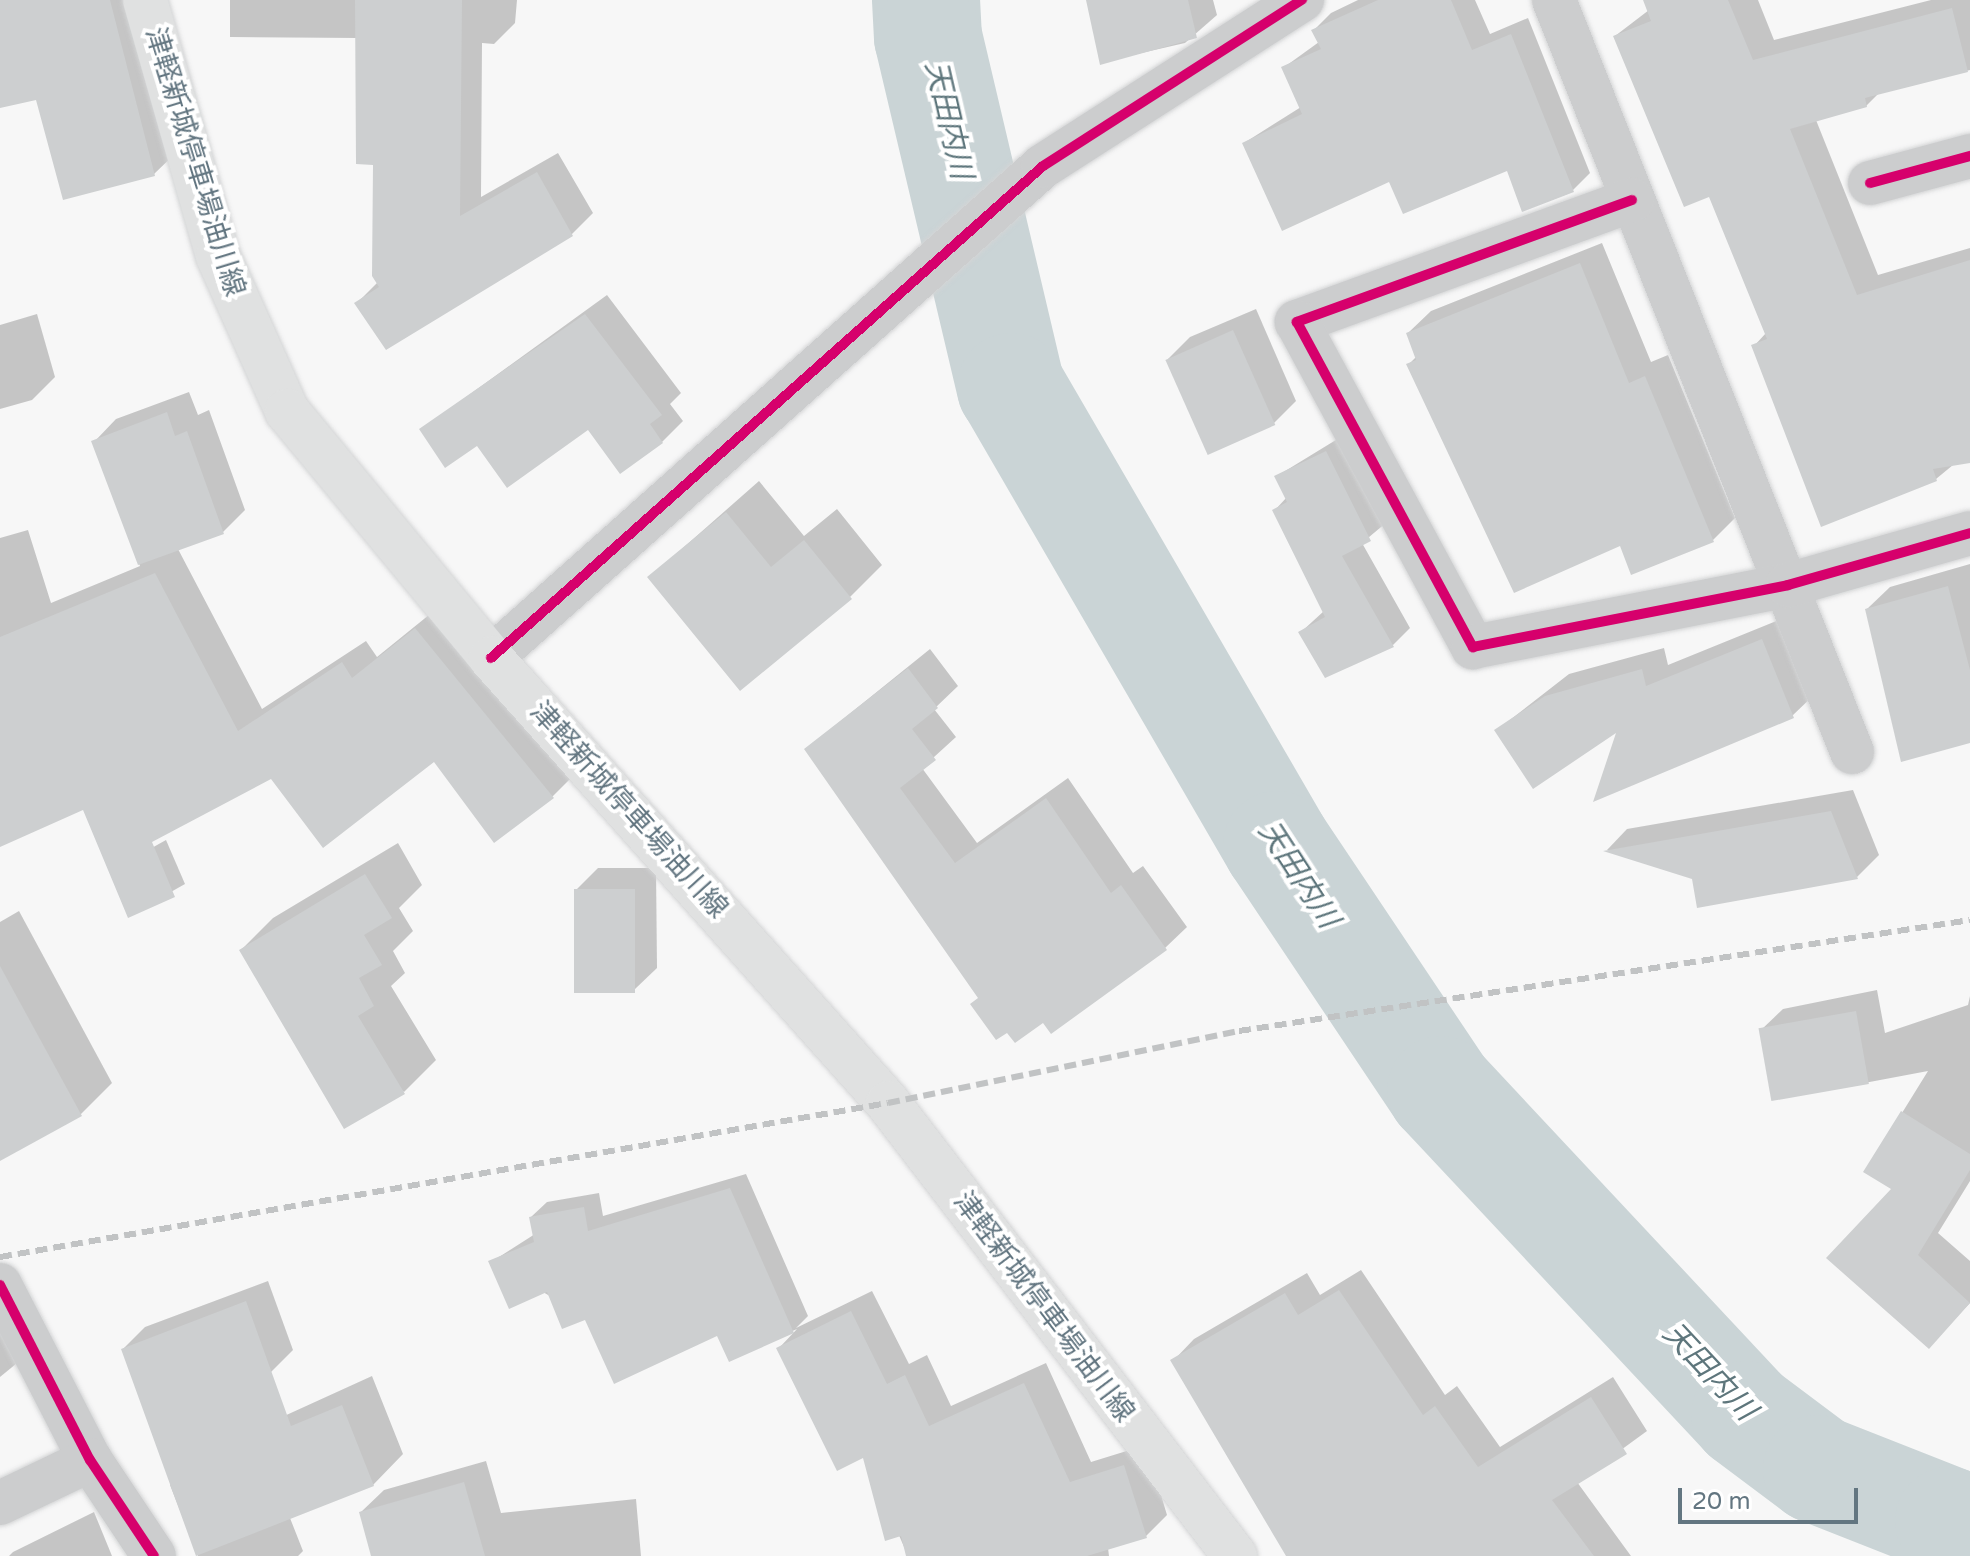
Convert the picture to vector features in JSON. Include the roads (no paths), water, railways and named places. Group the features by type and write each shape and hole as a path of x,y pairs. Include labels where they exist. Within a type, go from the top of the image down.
{"main road":[{"name":"津軽新城停車場油川線","path":"145,0 218,256 287,411 491,658 888,1103 1235,1556"}],"street":[{"path":"491,658 1043,166 1302,0"},
{"path":"1554,0 1852,752"},
{"path":"1870,183 1970,156"},
{"path":"1632,200 1297,322 1473,647 1788,585 1970,533"},
{"path":"0,1285 90,1460 154,1556"},
{"path":"0,1503 90,1460"}],"waterway":[{"name":"天田内川","path":"926,0 928,37 1011,387 1277,845 1441,1090 1745,1415 1817,1469 1949,1521 1970,1538"}],"railway":[{"path":"0,1257 888,1103 1239,1031 1970,920"}]}
